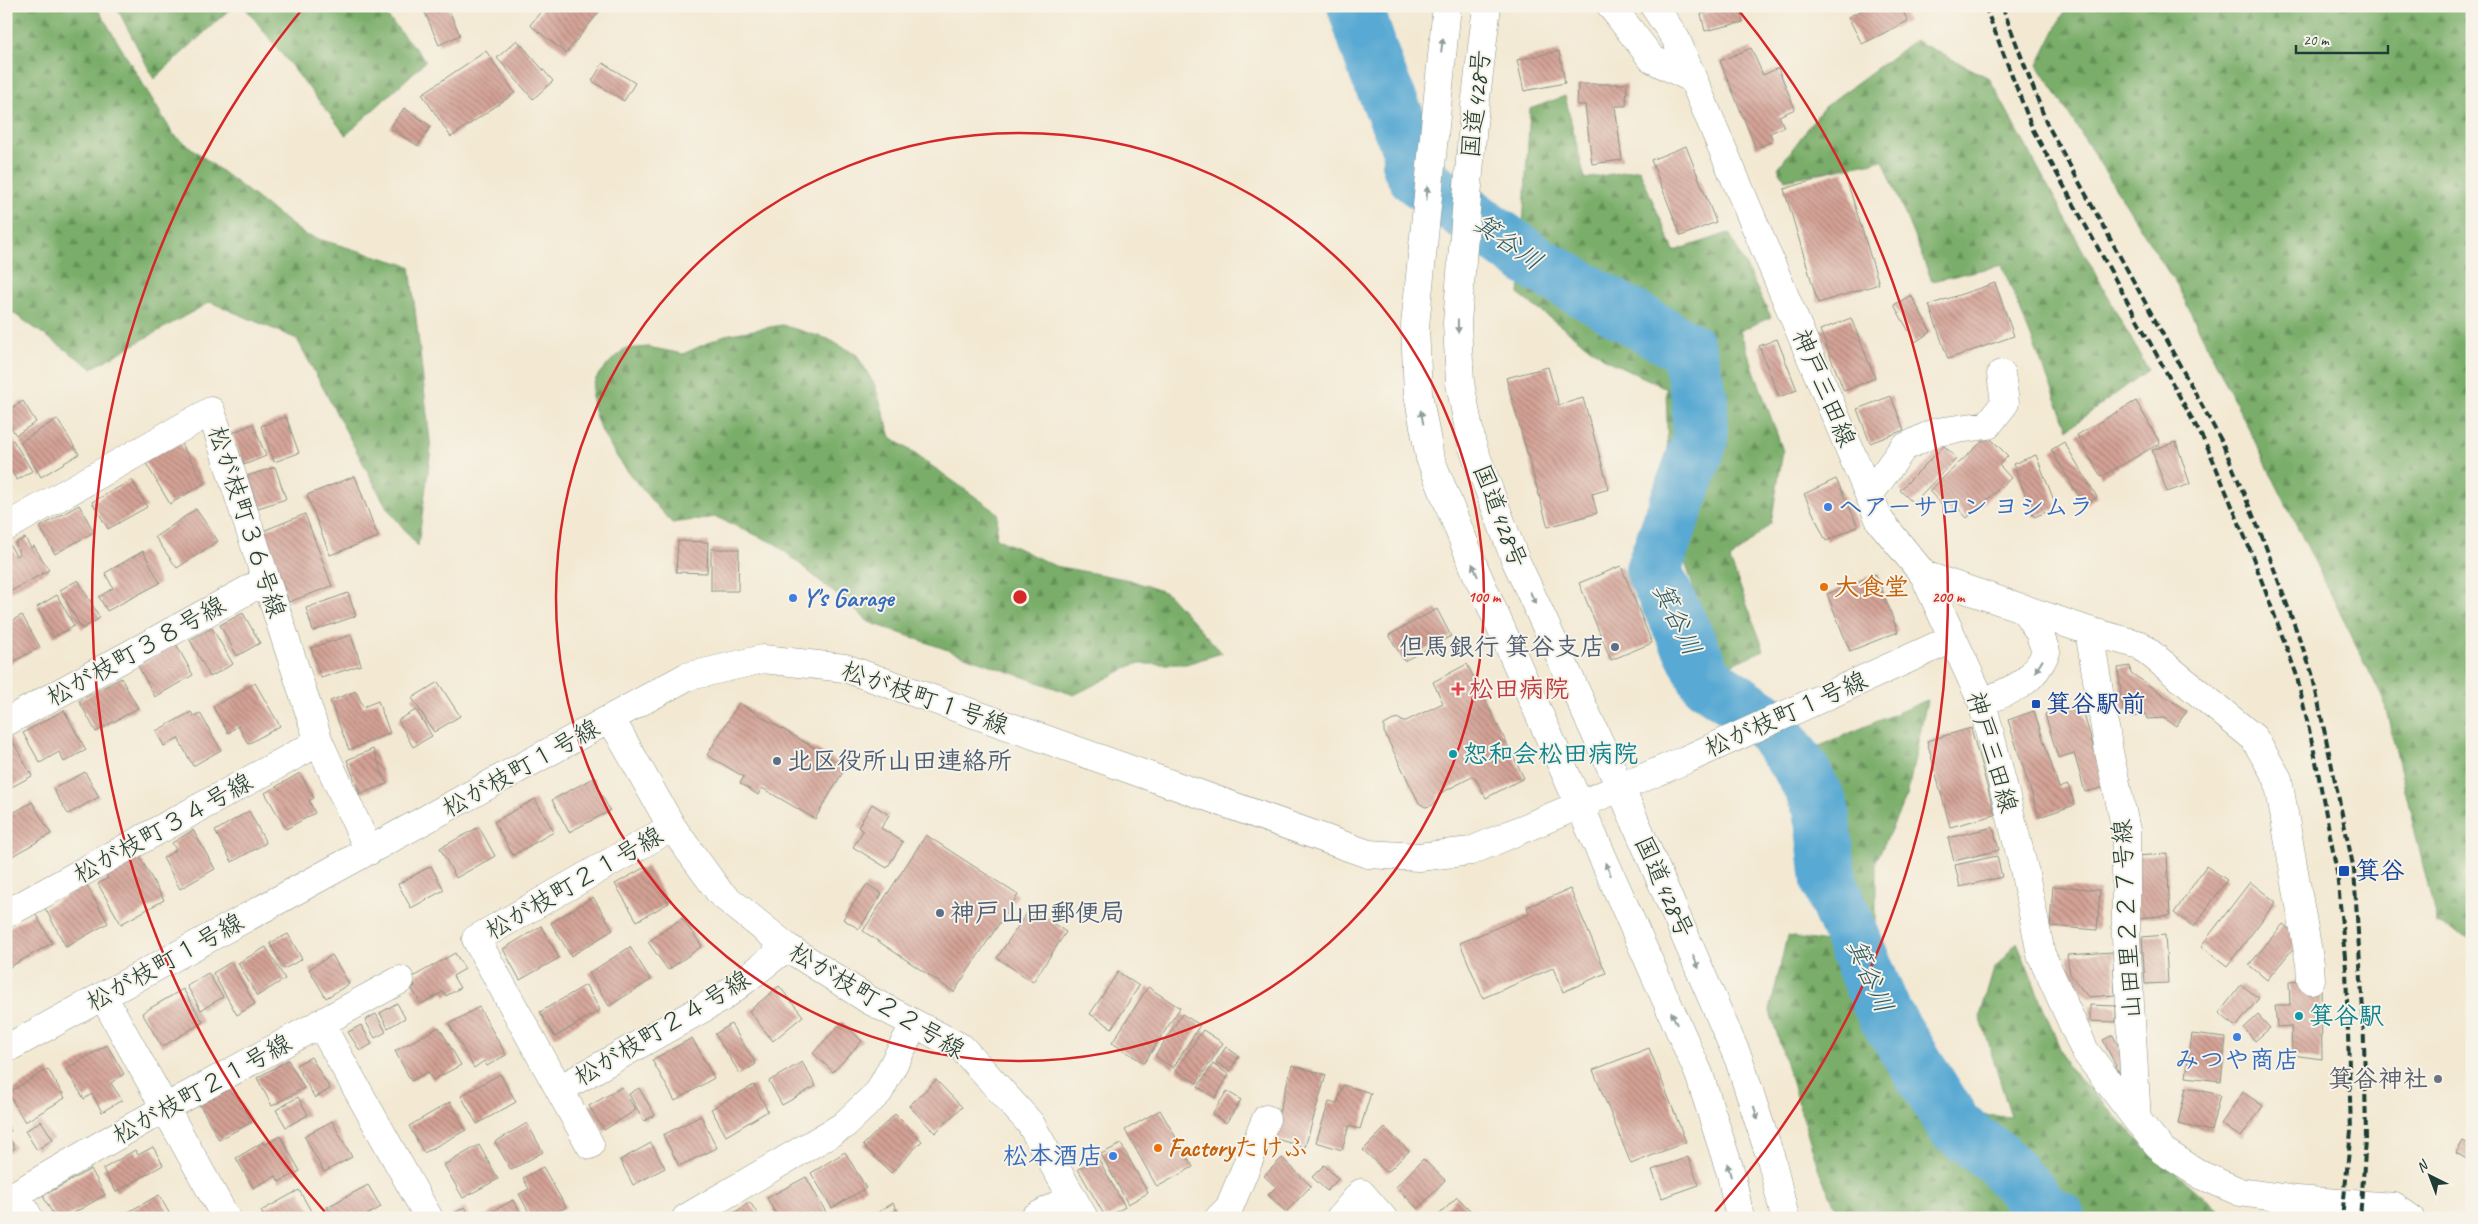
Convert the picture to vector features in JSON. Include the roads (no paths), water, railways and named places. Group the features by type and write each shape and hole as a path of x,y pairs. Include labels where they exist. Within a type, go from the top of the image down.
{"main road":[{"name":"国道428号","path":"1447,6 1415,326 1418,394 1430,458 1476,572 1699,1074 1731,1174 1740,1218"},
{"name":"国道428号","path":"1487,6 1473,123 1457,323 1460,383 1472,445 1515,559 1621,789 1739,1060 1772,1162 1785,1218"},
{"path":"1611,6 1652,59 1693,79"},
{"name":"神戸三田線","path":"1654,6 1676,39 1880,521 1924,575 1982,702 2024,869 2041,954 2085,1051 2162,1150 2201,1175 2240,1192 2296,1209 2394,1206 2410,1218"},
{"path":"1869,495 1903,448 1936,432 1988,425 2005,403 2001,374"},
{"name":"松が枝町３６号線","path":"6,527 211,411 319,742 369,851"},
{"path":"1924,575 2089,631 2140,645 2254,738 2278,779 2310,964 2311,980"},
{"name":"松が枝町３８号線","path":"6,722 266,580"},
{"path":"1982,702 2016,689 2039,670 2046,652 2039,632 2023,608"},
{"name":"山田里２２７号線","path":"2089,631 2109,752 2126,830 2126,938 2137,1120"},
{"name":"松が枝町１号線","path":"6,1049 686,677 763,659 845,668 1368,854 1419,857 1471,851 1621,789 1952,639"},
{"name":"松が枝町２２号線","path":"612,719 672,827 720,893 787,947 869,1000 914,1025 962,1048 1030,1123 1078,1207"},
{"name":"松が枝町３４号線","path":"6,914 319,742"},
{"name":"松が枝町２１号線","path":"560,1089 476,939 672,827"},
{"name":"松が枝町２４号線","path":"560,1089 724,997 787,947"},
{"name":"松が枝町２１号線","path":"17,1204 165,1108 400,980"},
{"path":"103,996 226,1218"},
{"path":"320,1023 429,1218"},
{"path":"686,1218 843,1126 879,1092 914,1025"},
{"path":"560,1089 590,1145"},
{"path":"1220,1218 1229,1208 1266,1119"},
{"path":"1340,1218 1360,1193 1383,1218"},
{"path":"1034,1218 1078,1207"}],"waterway":[{"name":"箕谷川","path":"1355,6 1377,72 1413,156 1410,166 1416,177 1531,260 1688,349 1700,399 1700,441 1653,570 1707,681 1764,719 1802,770 1821,808 1829,882 1884,1013 1956,1128 1997,1158 2043,1209 2057,1218"}],"railway":[{"path":"1985,6 2033,130 2208,448 2249,547 2296,673 2314,751 2337,872 2346,968 2351,1131 2342,1218"},
{"path":"2002,6 2047,124 2221,440 2263,539 2312,673 2354,870 2363,1011 2365,1077 2366,1140 2360,1218"}],"place":[{"name":"ヘアーサロン ヨシムラ","path":"1828,507"},
{"name":"大食堂","path":"1824,587"},
{"name":"Y's Garage","path":"793,598"},
{"name":"但馬銀行 箕谷支店","path":"1615,647"},
{"name":"松田病院","path":"1458,689"},
{"name":"箕谷駅前","path":"2036,704"},
{"name":"恕和会松田病院","path":"1453,754"},
{"name":"北区役所山田連絡所","path":"777,761"},
{"name":"箕谷","path":"2344,871"},
{"name":"神戸山田郵便局","path":"940,913"},
{"name":"箕谷駅","path":"2299,1016"},
{"name":"みつや商店","path":"2237,1037"},
{"name":"箕谷神社","path":"2438,1079"},
{"name":"Factoryたけふ","path":"1158,1148"},
{"name":"松本酒店","path":"1113,1156"}]}
